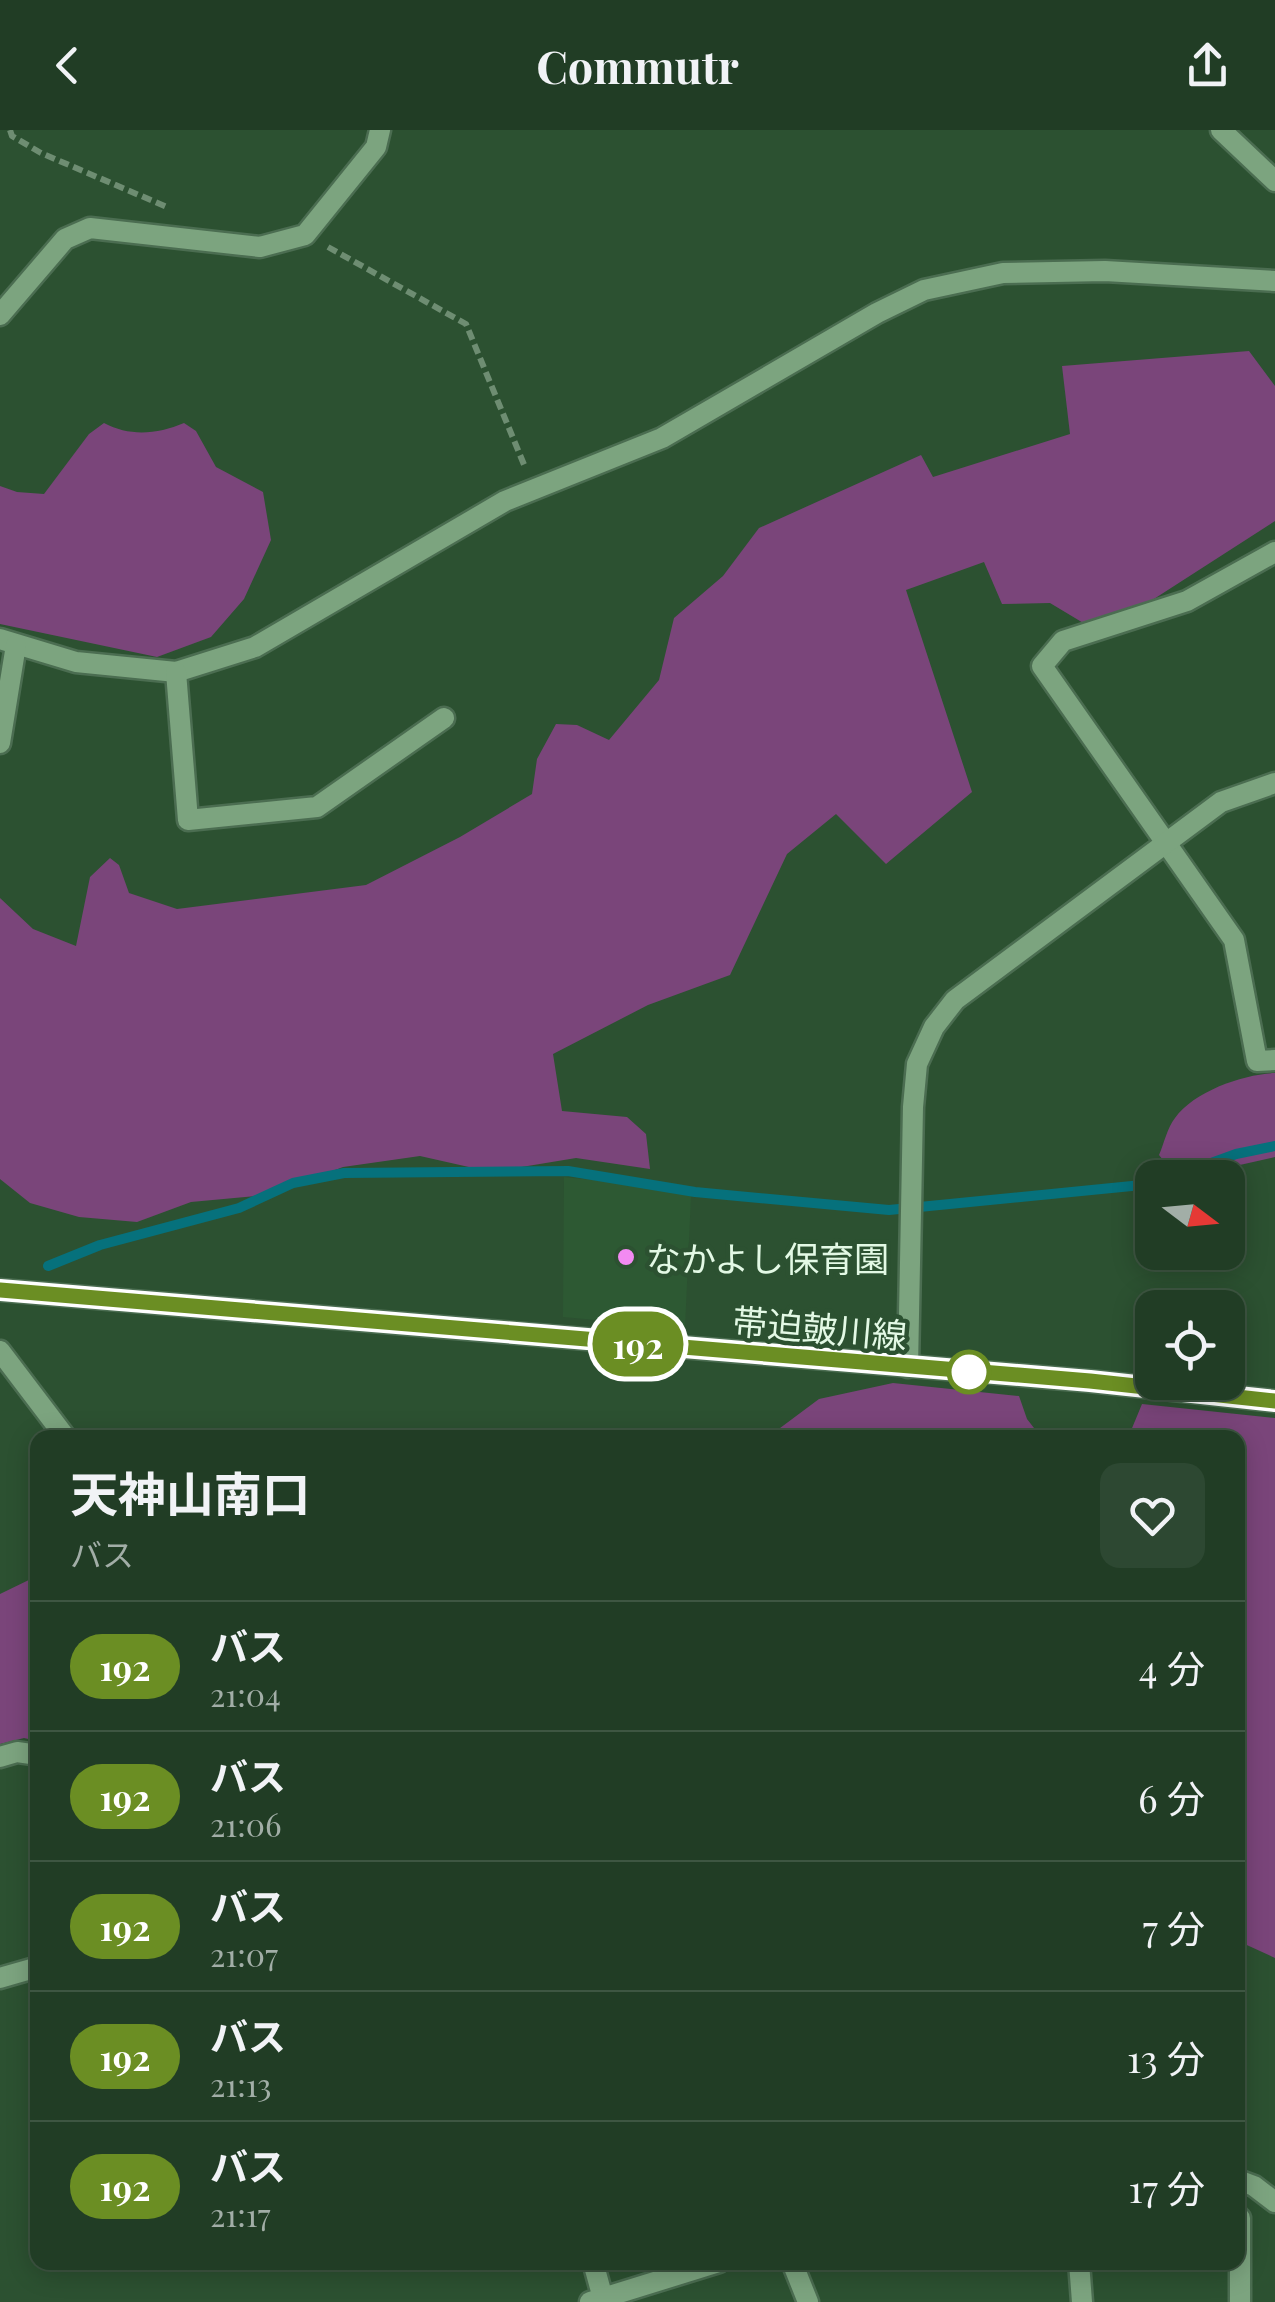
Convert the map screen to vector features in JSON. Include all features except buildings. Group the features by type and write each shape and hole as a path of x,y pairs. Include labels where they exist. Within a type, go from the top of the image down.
{"street":[{"path":"0,315 65,239 90,228 260,247 305,235 376,146 380,130"},
{"path":"1220,130 1275,180"},
{"path":"0,743 8,642 76,662 176,672 256,648 504,500 662,438 877,312 924,290 1020,273 1105,272 1275,281"},
{"path":"1275,552 1187,601 1063,641 1042,666 1234,940 1257,1061 1275,1060"},
{"path":"176,672 188,820 317,807 444,718"},
{"path":"908,1367 917,1064 934,1026 955,1000 1163,842 1221,802 1275,783"},
{"name":"帯迫皷川線","path":"0,1290 1090,1381 1275,1401"},
{"path":"0,1350 60,1430"},
{"path":"0,1758 17,1752 30,1754"},
{"path":"0,1978 30,1969"},
{"path":"1245,2183 1275,2202"},
{"path":"1245,2217 1275,2212"},
{"path":"594,2270 600,2300 695,2270"},
{"path":"795,2270 808,2302"},
{"path":"1080,2270 1082,2302"},
{"path":"1239,2270 1240,2302"}],"path":[{"path":"10,130 12,136 41,153 168,208"},
{"path":"305,235 466,324 535,489"}],"shaded area":[{"path":"1249,351 1275,386 1275,521 1143,606 1085,624 1050,603 1002,604 984,562 906,590 972,792 886,864 836,814 787,854 730,975 648,1005 553,1054 562,1111 627,1117 646,1134 650,1169 576,1158 491,1172 420,1156 343,1167 268,1195 191,1202 137,1222 79,1217 30,1203 0,1179 0,898 33,929 76,946 90,877 110,858 119,865 129,893 177,909 366,885 460,837 532,794 537,759 556,724 577,725 609,740 659,680 674,618 723,576 759,528 921,455 933,477 1070,434 1062,366"},
{"path":"104,423 144,432 184,423 196,431 216,467 263,492 271,540 244,599 211,637 157,657 0,624 0,486 44,494 89,434"},
{"path":"1275,1073 1275,1157 1245,1164 1245,1160 1163,1160 1159,1155 1170,1126 1183,1108 1207,1092 1249,1077"},
{"name":"なかよし保育園","path":"564,1177 632,1184 691,1196 685,1328 563,1317"},
{"path":"893,1383 1019,1396 1036,1430 777,1430 819,1399"},
{"path":"1142,1404 1275,1418 1275,1958 1245,1944 1245,1430 1131,1430"},
{"path":"30,1579 30,1739 0,1744 0,1594"}],"waterway":[{"path":"1220,1160 1275,1146"},
{"path":"48,1266 100,1245 239,1208 293,1183 344,1173 568,1171 695,1192 889,1210 1135,1186"}],"bus line":[{"name":"192","path":"0,1290 1090,1381 1275,1401"}],"place":[{"name":"なかよし保育園","path":"626,1257"}]}
